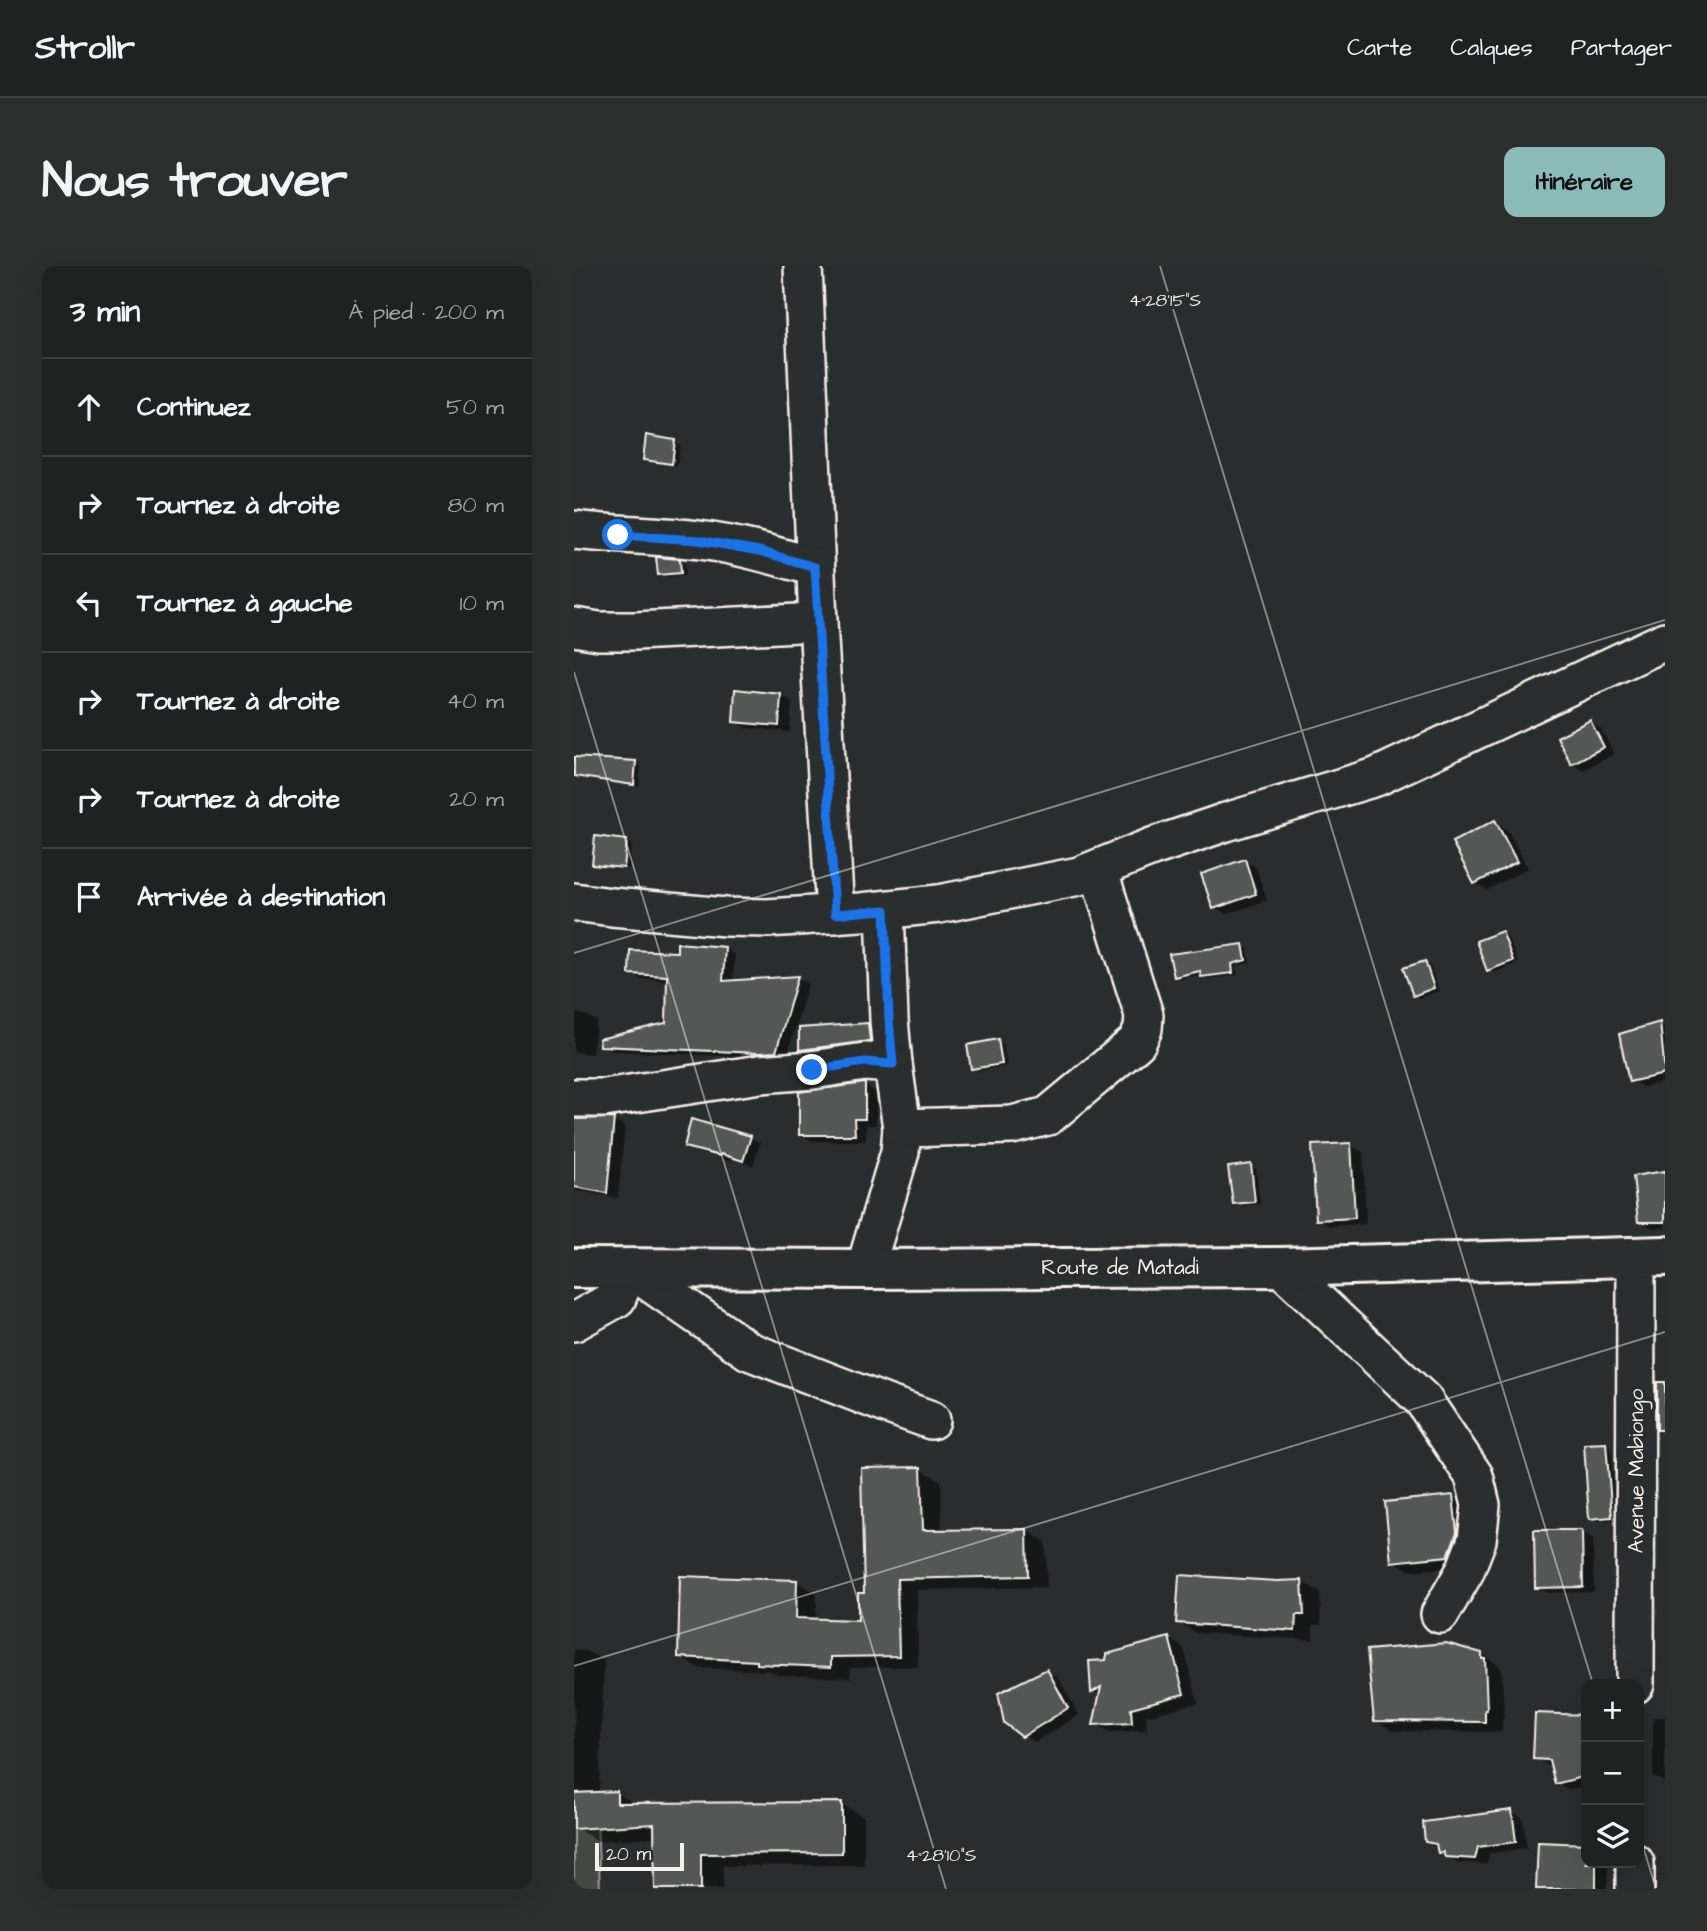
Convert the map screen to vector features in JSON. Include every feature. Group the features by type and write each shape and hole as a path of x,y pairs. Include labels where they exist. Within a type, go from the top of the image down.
{"highway":[{"name":"Route de Matadi","path":"574,1268 1281,1267 1650,1257"}],"street":[{"path":"803,266 815,567 835,914"},
{"path":"574,530 698,540 759,551 815,567"},
{"path":"574,627 599,631 635,631 818,622"},
{"path":"574,902 612,908 767,919 939,904 1079,876 1152,846 1376,778 1665,641"},
{"path":"902,1128 1012,1125 1048,1116 1138,1042 1144,1015 1098,869"},
{"path":"865,1269 900,1152 902,1128 889,1020 885,910"},
{"path":"574,1098 604,1098 760,1074 865,1062 893,1064"},
{"name":"Avenue Mabiongo","path":"1635,1679 1650,1257"},
{"path":"1281,1267 1423,1400 1474,1476 1481,1505 1477,1540 1465,1571 1440,1614"},
{"path":"574,1322 617,1298 629,1268 749,1351 931,1420"},
{"path":"1635,1868 1635,1889"}],"shaded area":[{"path":"574,1819 597,1819 600,1889 574,1888"}],"building":[{"path":"646,435 675,440 672,464 643,460"},
{"path":"656,557 680,559 681,573 658,575"},
{"path":"735,689 781,694 779,726 733,722"},
{"path":"1590,720 1604,747 1571,764 1557,737"},
{"path":"574,757 636,761 634,785 574,776"},
{"path":"1495,820 1517,862 1474,884 1452,842"},
{"path":"595,836 627,840 624,868 592,865"},
{"path":"1245,859 1256,894 1213,909 1201,874"},
{"path":"1502,931 1513,961 1487,971 1476,941"},
{"path":"677,943 725,947 723,981 798,976 776,1052 600,1046 599,1039 666,1023 667,976 629,974 630,950 677,952"},
{"path":"1243,944 1246,960 1232,964 1233,973 1201,977 1200,971 1174,977 1169,954"},
{"path":"1425,961 1434,988 1413,996 1403,968"},
{"path":"1660,1022 1665,1074 1629,1082 1619,1034"},
{"path":"868,1023 870,1041 799,1050 799,1028"},
{"path":"998,1039 1002,1064 971,1069 967,1045"},
{"path":"865,1083 865,1119 854,1119 855,1135 799,1135 799,1092"},
{"path":"614,1118 607,1193 574,1187 574,1119"},
{"path":"691,1119 751,1136 743,1161 684,1147"},
{"path":"1351,1143 1355,1218 1316,1220 1312,1145"},
{"path":"1251,1164 1255,1202 1233,1204 1228,1167"},
{"path":"1665,1171 1665,1222 1638,1222 1633,1176"},
{"path":"1657,1382 1665,1382 1665,1430 1657,1430"},
{"path":"1606,1443 1612,1517 1589,1519 1584,1444"},
{"path":"921,1467 923,1530 1027,1529 1028,1576 897,1579 899,1656 831,1657 831,1667 678,1657 680,1576 797,1580 796,1618 858,1620 858,1593 864,1593 861,1468"},
{"path":"1453,1495 1457,1532 1448,1556 1391,1562 1385,1502"},
{"path":"1534,1530 1582,1530 1583,1587 1535,1588"},
{"path":"1179,1575 1302,1580 1304,1615 1296,1615 1295,1631 1176,1623"},
{"path":"1169,1637 1184,1694 1131,1708 1132,1723 1093,1725 1101,1687 1091,1693 1089,1661 1106,1660 1107,1654"},
{"path":"1446,1643 1482,1653 1482,1659 1485,1659 1485,1722 1374,1721 1367,1650"},
{"path":"1047,1669 1068,1708 1022,1737 1004,1723 998,1693"},
{"path":"1535,1713 1581,1715 1581,1777 1555,1784 1549,1760 1533,1759"},
{"path":"617,1791 617,1803 842,1802 842,1853 701,1854 701,1889 655,1889 654,1824 574,1829 574,1793"},
{"path":"1512,1810 1516,1842 1478,1847 1475,1859 1445,1857 1443,1852 1438,1853 1436,1844 1425,1842 1423,1822"},
{"path":"1538,1842 1581,1844 1581,1868 1596,1868 1596,1889 1536,1889"}],"route":[{"path":"618,535 698,540 759,551 815,567 835,914 885,910 893,1064 865,1062 812,1070"}]}
